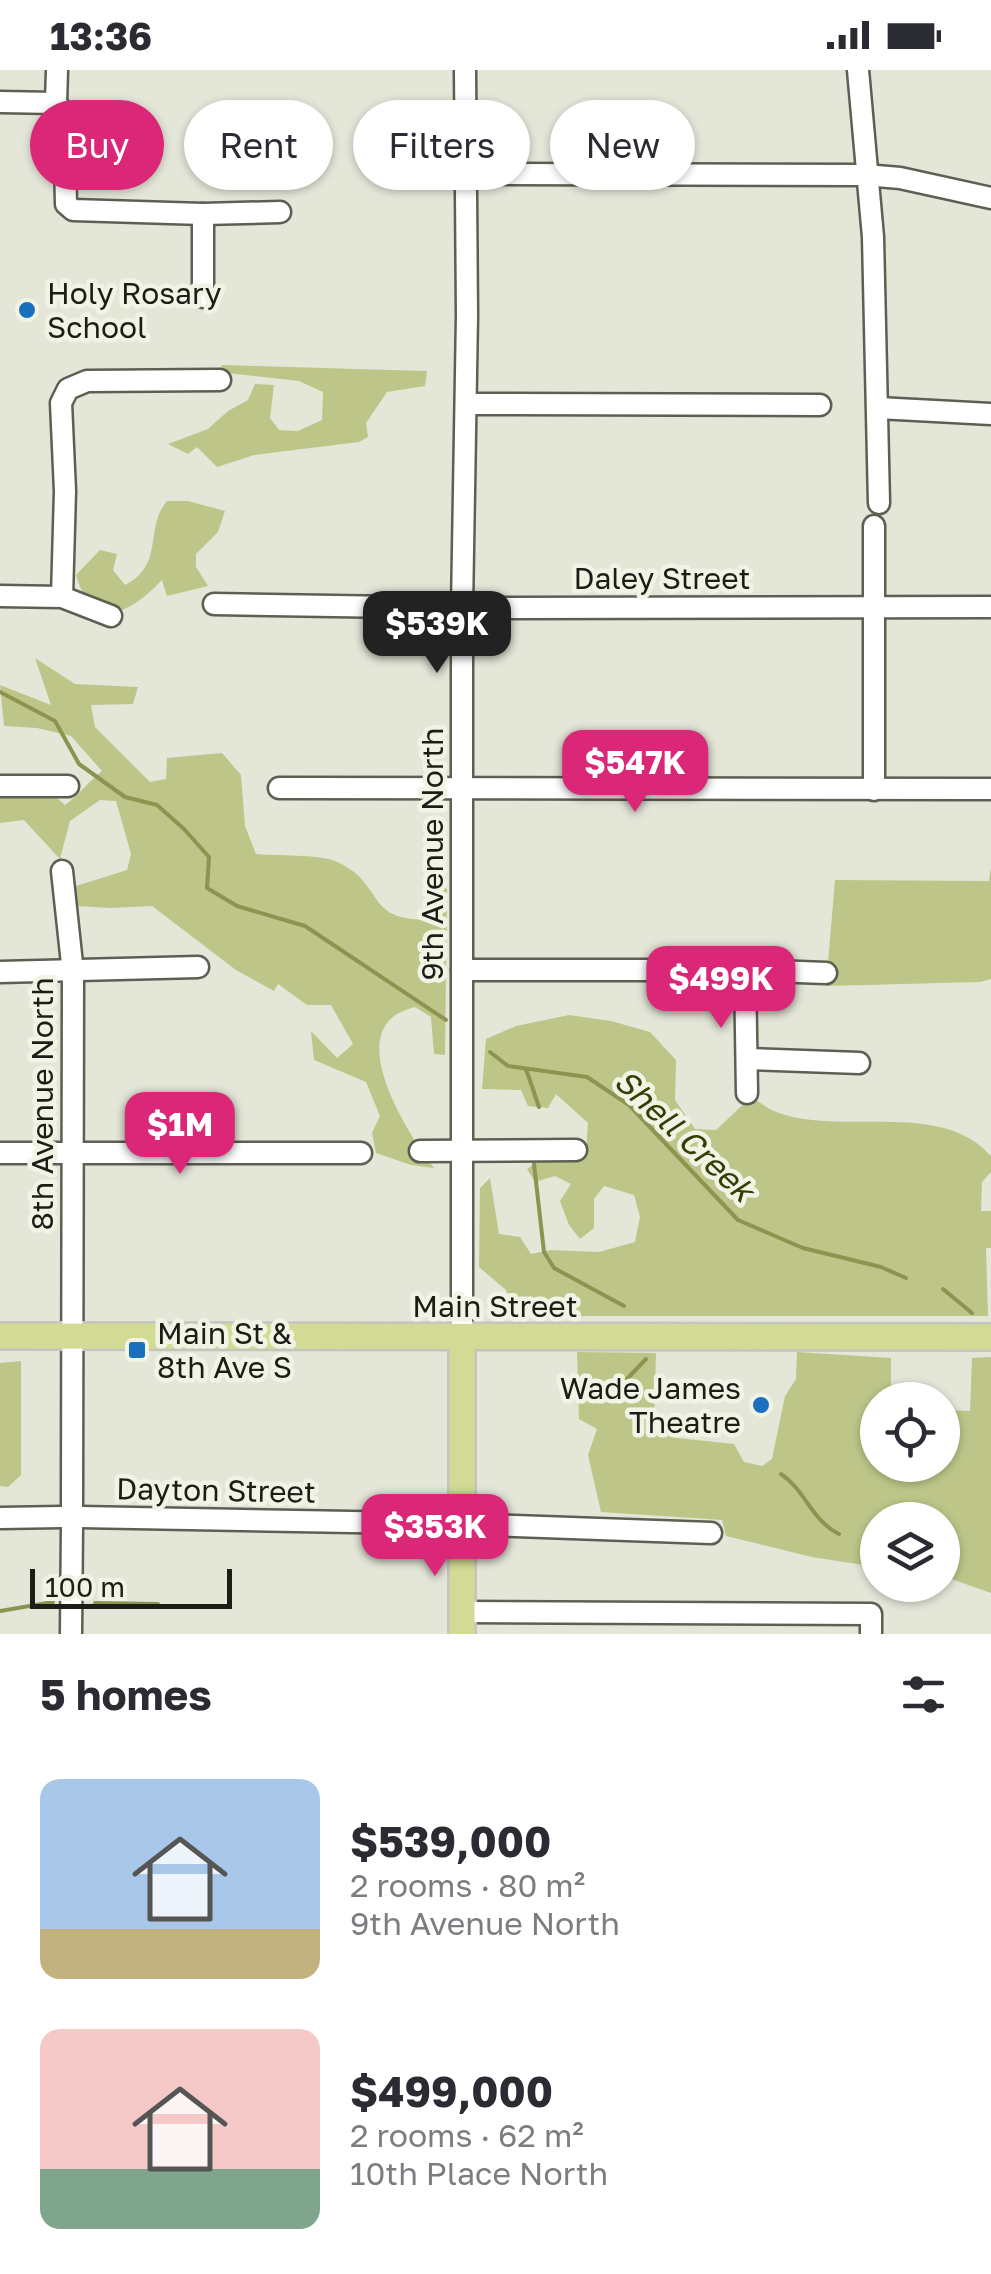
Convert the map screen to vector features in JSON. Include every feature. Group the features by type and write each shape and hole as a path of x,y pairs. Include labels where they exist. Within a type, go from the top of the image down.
{"main road":[{"name":"Main Street","path":"0,1336 991,1337"},
{"path":"462,1338 462,1623"}],"street":[{"path":"56,100 57,70"},
{"name":"9th Avenue North","path":"465,70 465,100"},
{"path":"858,70 873,236 879,503"},
{"path":"0,102 30,103"},
{"path":"530,174 866,176 900,178 991,198"},
{"path":"66,190 66,204 73,210 280,212"},
{"name":"9th Avenue North","path":"462,1338 466,190"},
{"path":"203,214 203,297"},
{"path":"62,597 66,491 61,403 68,388 87,381 220,380"},
{"path":"466,404 820,405"},
{"path":"878,408 991,414"},
{"path":"874,526 874,790"},
{"path":"0,596 62,597 111,616"},
{"name":"Daley Street","path":"214,604 462,608 991,606"},
{"path":"0,786 68,786"},
{"path":"279,788 991,790"},
{"name":"8th Avenue North","path":"62,871 73,973 71,1634"},
{"path":"0,972 198,968"},
{"path":"462,970 826,973"},
{"path":"745,970 746,1093"},
{"path":"747,1059 859,1062"},
{"path":"420,1151 576,1150"},
{"path":"0,1152 361,1153"},
{"name":"Dayton Street","path":"0,1518 462,1524 710,1533"},
{"path":"462,1623 871,1624"}],"green space":[{"path":"222,365 427,371 425,386 387,392 366,423 368,437 359,442 254,455 217,467 197,447 188,454 168,444 208,429 248,400 255,384 274,385 270,418 279,430 298,431 322,420 323,392 299,381 219,372"},
{"path":"167,501 188,501 225,511 218,532 196,554 196,567 208,586 167,596 162,580 126,608 114,612 92,605 76,575 100,550 117,554 113,570 125,585 137,577 150,557 156,523"},
{"path":"35,658 75,684 138,687 133,704 91,705 95,727 150,782 166,779 167,758 222,753 241,775 245,826 256,854 335,861 352,870 378,901 397,916 439,919 440,885 447,889 445,1055 434,1054 431,1017 415,1007 393,1017 382,1031 379,1050 382,1071 400,1115 434,1168 376,1153 372,1133 380,1116 366,1082 314,1060 311,1031 337,1058 353,1044 331,1005 307,1005 278,984 274,991 236,970 152,906 75,906 76,886 127,870 131,854 116,801 100,800 70,821 60,859 24,820 0,823 0,791 47,790 65,805 102,771 71,736 4,726 0,685 51,705"},
{"path":"991,868 991,979 826,986 835,880 989,881"},
{"path":"569,1015 650,1032 676,1060 675,1100 695,1129 716,1130 751,1097 775,1112 805,1119 919,1123 946,1128 970,1139 991,1156 991,1172 982,1182 981,1211 991,1211 991,1248 986,1248 988,1316 518,1316 506,1290 479,1267 480,1188 490,1178 499,1234 520,1237 531,1254 550,1250 599,1252 635,1242 640,1217 634,1195 604,1186 594,1199 594,1228 580,1239 569,1225 560,1201 571,1184 555,1176 535,1182 527,1169 540,1160 586,1150 588,1123 556,1094 548,1108 528,1106 521,1090 482,1089 486,1039 516,1026"},
{"path":"577,1352 656,1353 654,1428 677,1438 734,1444 744,1462 762,1466 772,1459 785,1396 796,1379 797,1352 891,1358 891,1382 860,1382 860,1482 960,1482 960,1411 970,1411 972,1358 991,1357 991,1593 960,1582 960,1502 860,1502 860,1564 726,1536 722,1520 601,1512 588,1455 597,1429 579,1419"},
{"path":"21,1361 21,1475 8,1487 0,1486 0,1363"}],"waterway":[{"name":"Shell Creek","path":"0,692 55,721 79,764 125,797 157,805 184,829 209,857 207,888 237,906 305,926 446,1020"},
{"name":"Shell Creek","path":"490,1052 508,1066 587,1077 629,1105 738,1220 803,1248 881,1267 906,1278"},
{"path":"526,1069 539,1107"},
{"path":"534,1164 544,1252 554,1268 624,1306"},
{"name":"Shell Creek","path":"943,1289 972,1313"},
{"path":"626,1380 646,1359"},
{"path":"781,1474 822,1521 839,1534"},
{"path":"0,1611 53,1602"},
{"path":"95,1603 158,1604"}],"place":[{"name":"Holy Rosary School","path":"27,310"},
{"name":"Main St & 8th Ave S","path":"137,1350"},
{"name":"Wade James Theatre","path":"761,1405"}]}
